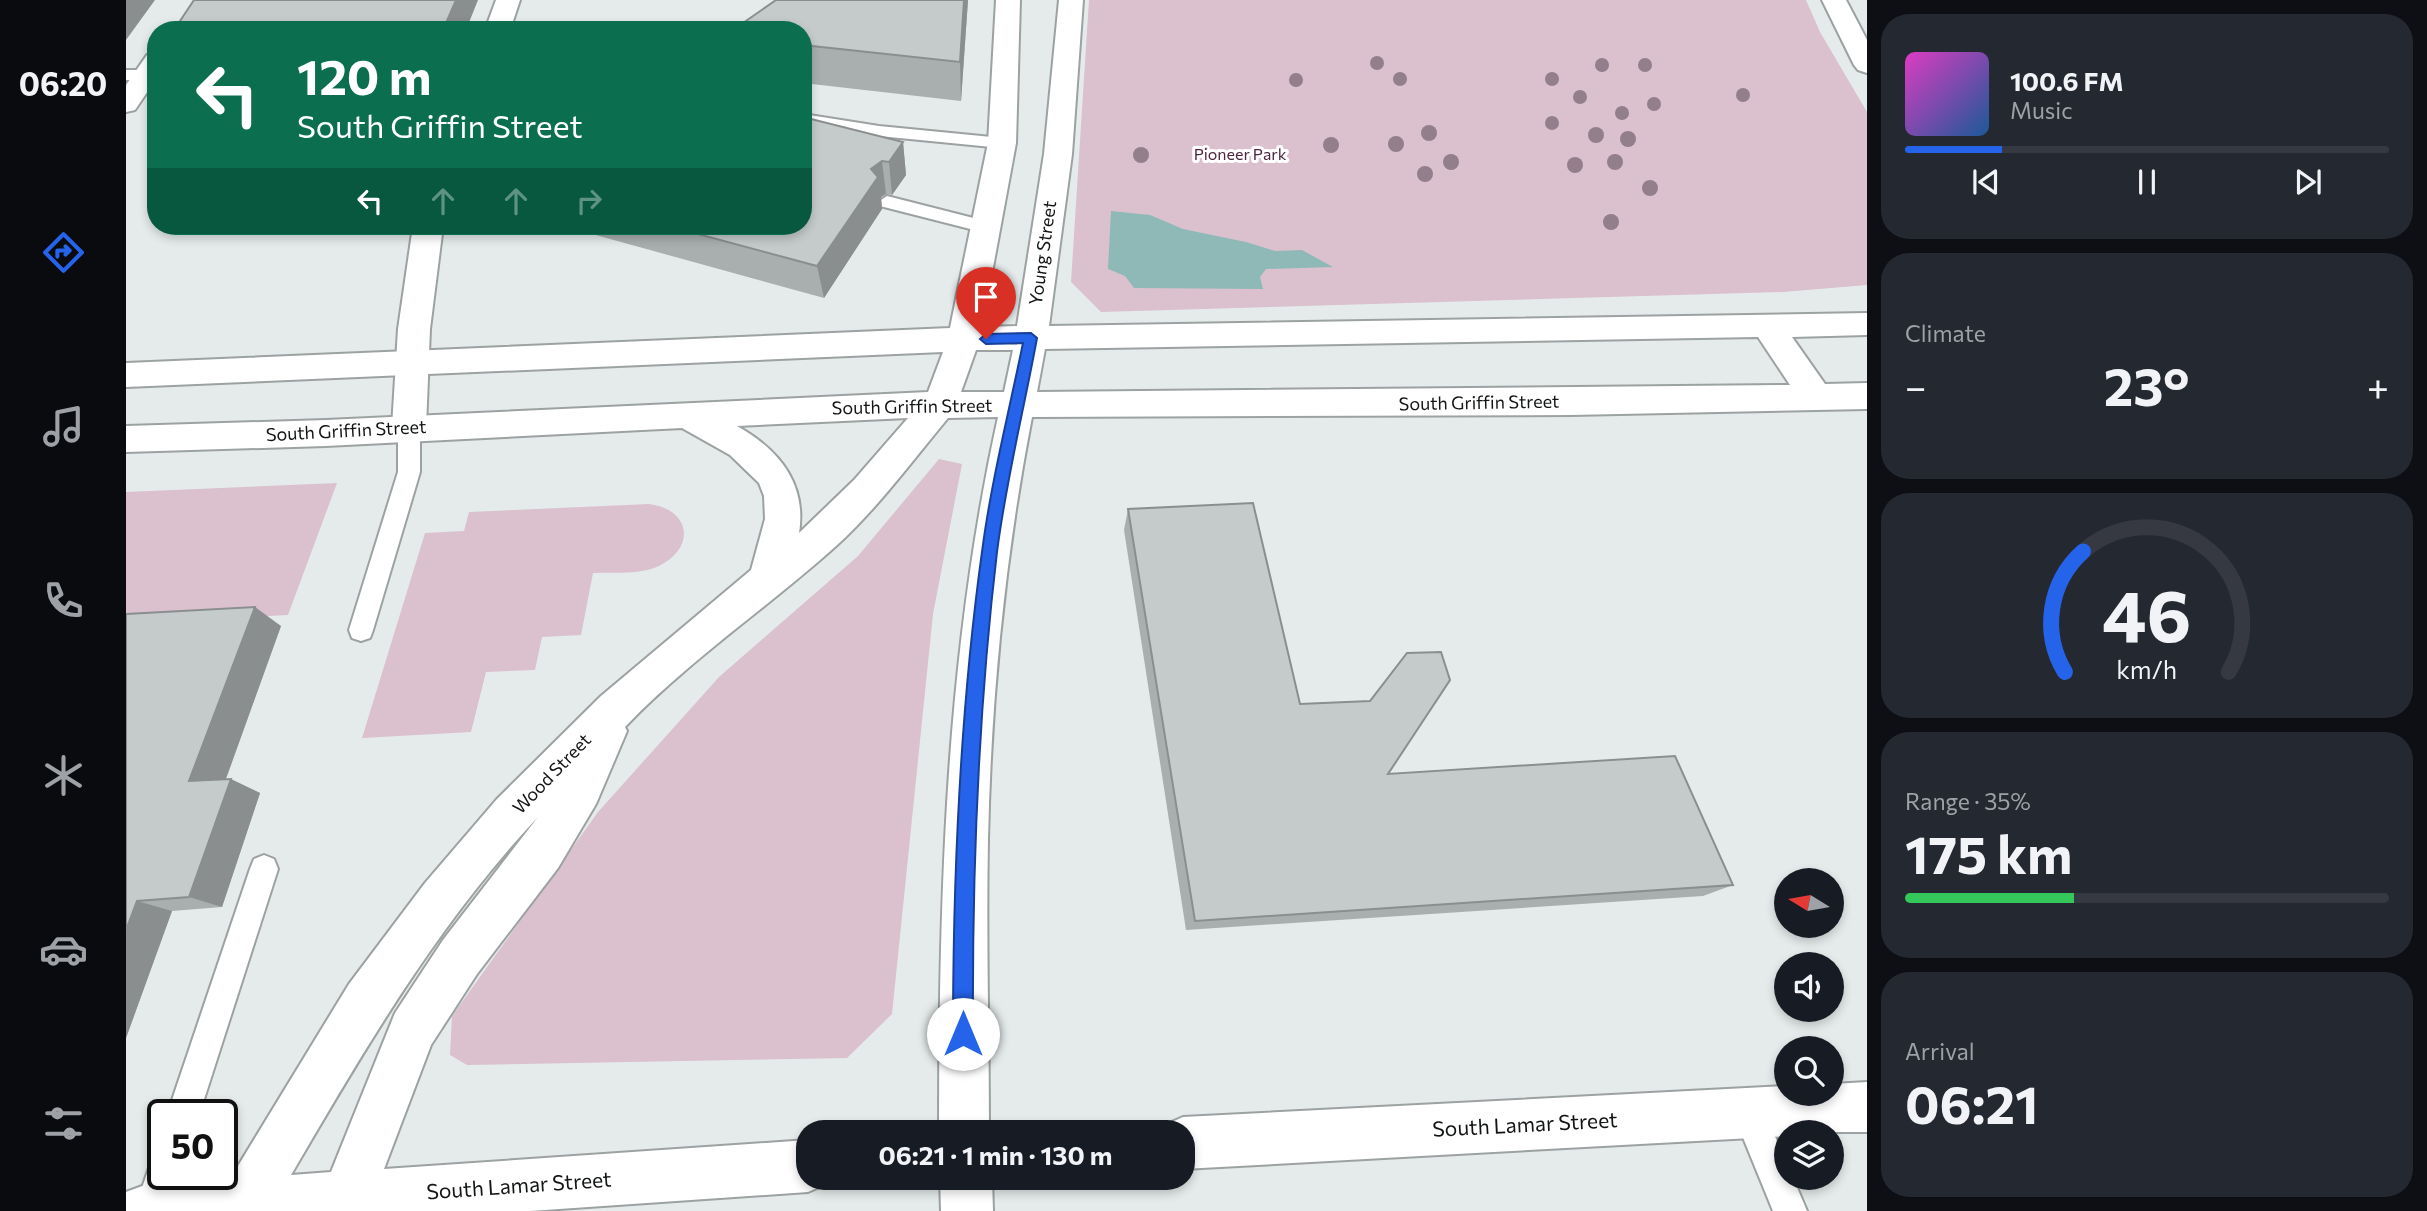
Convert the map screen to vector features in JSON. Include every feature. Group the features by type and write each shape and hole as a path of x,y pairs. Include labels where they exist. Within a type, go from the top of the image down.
{"main road":[{"path":"500,21 508,0"},
{"path":"940,404 964,340 1002,143 1008,0"},
{"name":"Young Street","path":"964,1120 963,918 974,702 990,549 1031,338 1068,65 1071,0"},
{"path":"1833,0 1867,65"},
{"path":"409,427 411,362 425,235"},
{"path":"126,375 1031,338 1867,324"},
{"path":"1766,325 1816,397"},
{"name":"South Griffin Street","path":"126,439 326,433 940,404 1017,406 1867,396"},
{"name":"Wood Street","path":"242,1208 366,1001 426,919 512,814 615,709 687,645 824,534 875,481 940,404"},
{"path":"686,415 731,436 758,455 776,479 785,509 782,542 766,581"},
{"path":"348,1197 412,1030 460,957 542,852 580,789 615,709"},
{"name":"South Lamar Street","path":"1195,1142 1867,1107"},
{"name":"South Lamar Street","path":"145,1211 242,1208 348,1197 796,1167"},
{"path":"966,1190 967,1211"}],"lane":[{"path":"812,120 879,131 1002,143"},
{"path":"887,202 986,227"},
{"path":"361,630 409,472 409,427"},
{"path":"188,1099 264,869"},
{"path":"1749,1113 1790,1211"},
{"path":"151,1211 158,1190"}],"green space":[{"name":"Pioneer Park","path":"1089,0 1806,0 1820,32 1867,112 1867,285 1783,292 1101,312 1071,282"},
{"path":"939,459 962,464 933,614 892,1014 847,1058 467,1065 450,1055 452,1016 598,812 719,677 858,556"},
{"path":"337,483 288,615 126,623 126,492"},
{"path":"649,504 663,507 680,521 684,530 679,549 671,558 652,569 593,573 581,635 542,637 535,670 486,672 471,732 362,738 425,533 464,531 469,512"}],"water":[{"path":"1111,211 1150,215 1183,229 1275,251 1302,250 1333,267 1266,269 1260,277 1263,289 1134,288 1125,276 1108,269"}],"building":[{"path":"194,0 456,0 447,21 180,21"},
{"path":"776,0 964,0 960,62 812,46 812,21 746,21"},
{"path":"812,119 903,142 889,162 882,161 871,169 878,177 817,266 702,235 812,235"},
{"path":"1253,503 1300,704 1370,701 1407,653 1441,652 1450,680 1388,774 1675,756 1733,885 1195,921 1128,509"},
{"path":"255,607 189,781 231,779 189,897 137,901 126,930 126,614"}],"route":[{"path":"963,1034 963,918 974,702 990,549 1031,338 986,339"}]}
